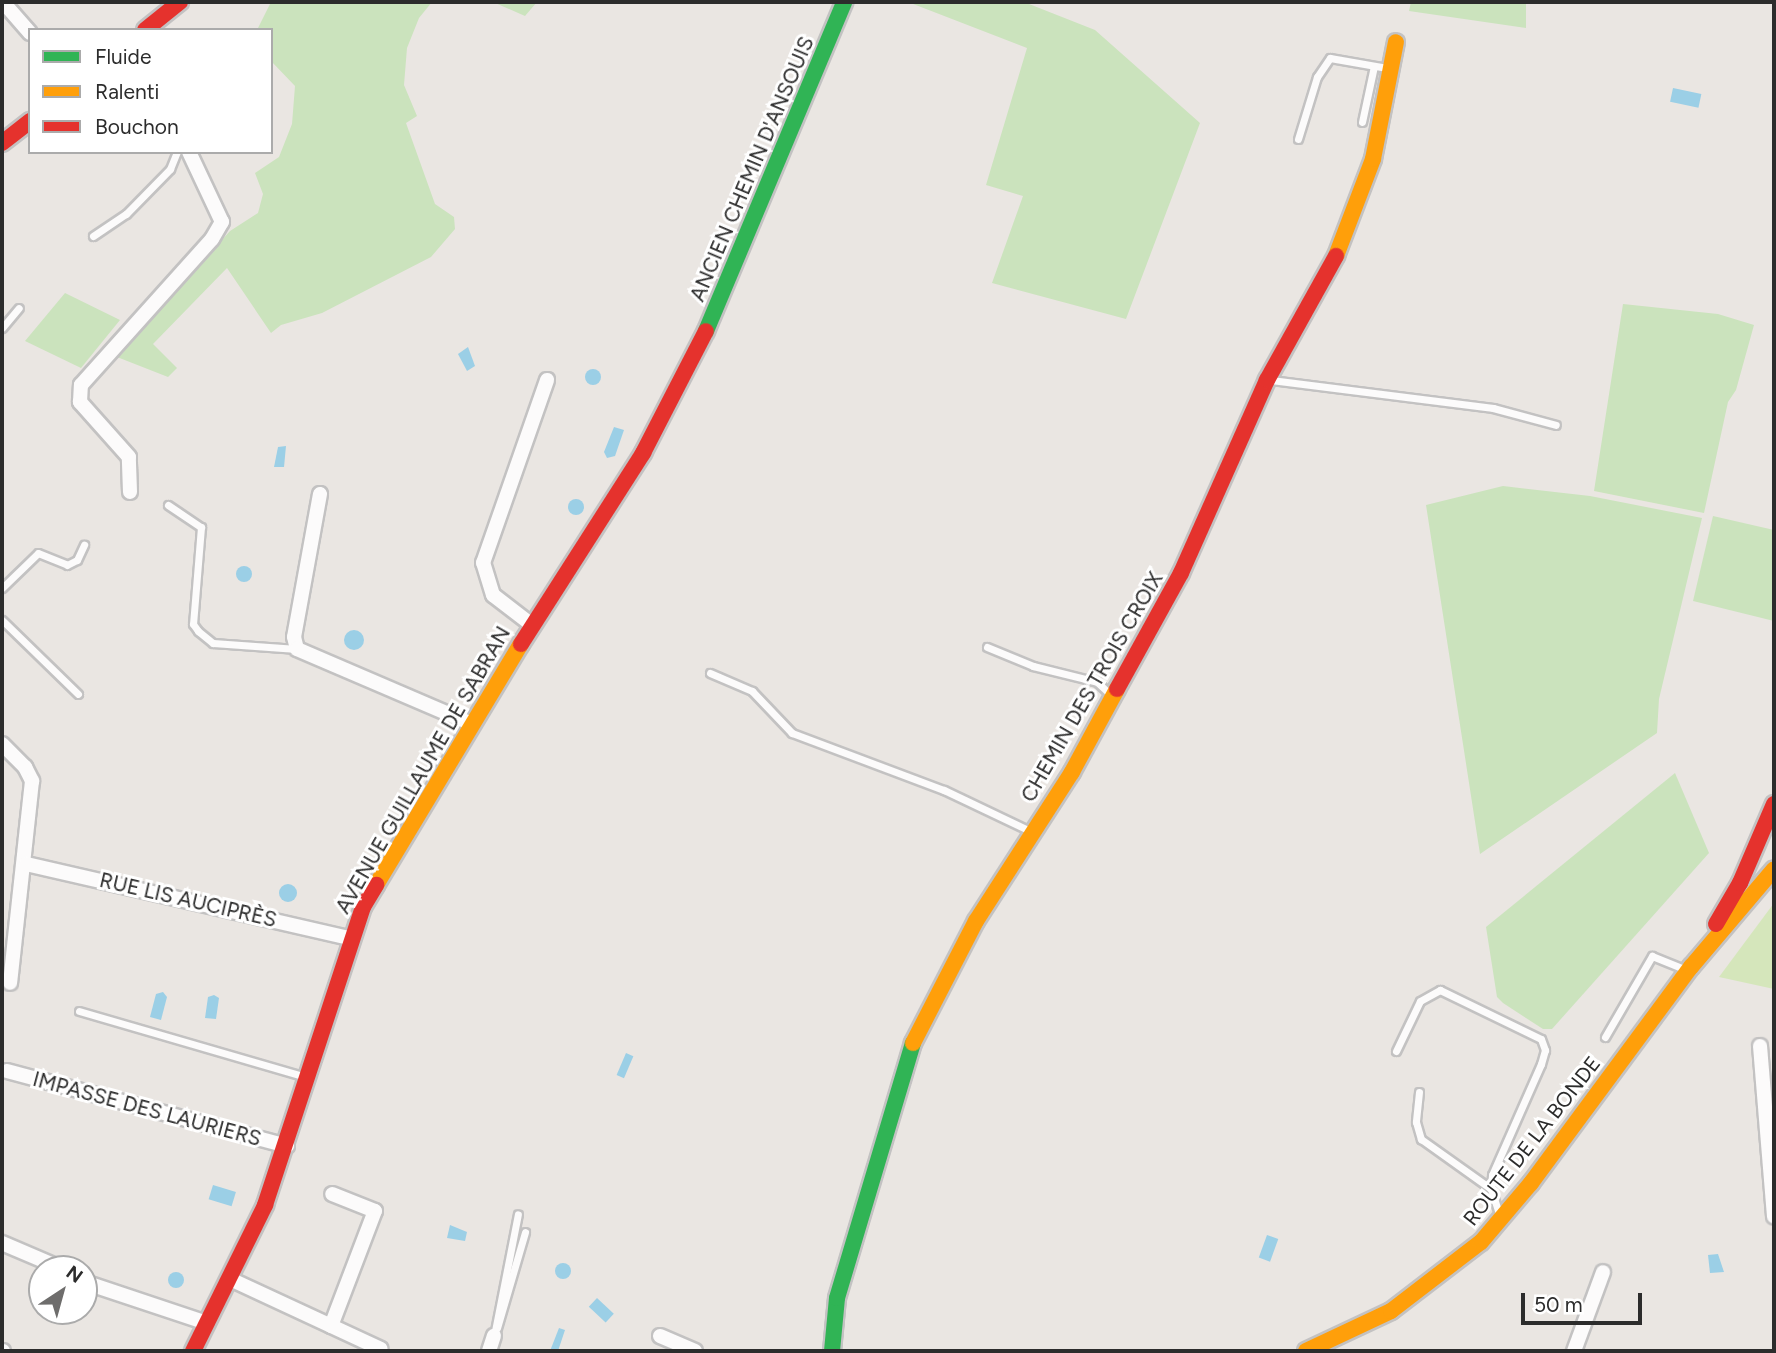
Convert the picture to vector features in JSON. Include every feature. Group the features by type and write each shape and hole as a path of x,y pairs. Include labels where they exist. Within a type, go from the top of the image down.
{"street":[{"path":"3,2 28,31"},
{"path":"148,28 180,2"},
{"name":"ANCIEN CHEMIN D'ANSOUIS","path":"697,352 844,2"},
{"name":"CHEMIN DES TROIS CROIX","path":"832,1351 837,1298 917,1031 943,976 1033,833 1113,697 1181,573 1267,380 1317,295 1360,201 1383,67 1396,42"},
{"path":"2,144 28,123"},
{"path":"130,492 130,457 80,402 81,385 194,260 222,222 190,154"},
{"name":"AVENUE GUILLAUME DE SABRAN","path":"193,1351 230,1279 288,1146 349,938 532,625 643,453 697,352"},
{"path":"532,625 494,595 483,563 547,380"},
{"path":"320,494 294,637 298,649 472,724"},
{"path":"2,744 25,767 32,781 26,864 10,983"},
{"name":"ROUTE DE LA BONDE","path":"1690,969 1740,883 1774,804"},
{"name":"RUE LIS AUCIPRÈS","path":"26,864 349,938"},
{"name":"ROUTE DE LA BONDE","path":"1306,1351 1391,1311 1456,1265 1501,1221 1690,969 1774,869"},
{"path":"1760,1046 1771,1143 1774,1216"},
{"name":"IMPASSE DES LAURIERS","path":"7,1071 288,1146"},
{"path":"331,1326 375,1211 332,1194"},
{"path":"2,1243 30,1255"},
{"path":"1574,1351 1603,1272"},
{"path":"230,1279 381,1349"},
{"path":"98,1287 207,1323"},
{"path":"489,1351 494,1336"},
{"path":"660,1336 691,1350"}],"lane":[{"path":"1298,139 1317,77 1330,58 1383,67 1362,122"},
{"path":"93,236 126,214 170,169 176,154"},
{"path":"2,328 19,308"},
{"path":"1267,380 1493,408 1556,425"},
{"path":"168,505 201,527 193,624 198,631 213,643 298,649"},
{"path":"2,588 38,553 67,565 76,560 84,545"},
{"path":"2,620 78,694"},
{"path":"987,647 1033,666 1097,682 1113,697"},
{"path":"710,673 751,691 792,733 944,790 1033,833"},
{"path":"1605,1037 1652,956 1690,969"},
{"path":"1396,1051 1420,1000 1440,990 1541,1039 1545,1050 1541,1064 1492,1175 1491,1189 1501,1221"},
{"path":"79,1011 310,1078"},
{"path":"1419,1092 1416,1122 1421,1139 1491,1189"},
{"path":"494,1336 518,1214"},
{"path":"494,1336 525,1232"}],"green space":[{"path":"271,2 432,2 419,18 407,48 404,85 417,116 406,123 435,204 454,217 455,229 431,257 322,313 281,325 271,333 227,268 153,344 177,368 168,377 117,357 230,231 258,213 263,194 255,173 279,157 292,124 295,86 273,63 273,28 258,28"},
{"path":"493,2 537,2 525,16"},
{"path":"908,2 1024,2 1095,30 1200,123 1126,319 992,283 1023,196 986,185 1027,48"},
{"path":"1411,2 1526,2 1526,28 1409,11"},
{"path":"65,293 120,320 81,368 25,341"},
{"path":"1623,304 1718,314 1754,325 1736,390 1728,402 1704,513 1594,491"},
{"path":"1503,486 1590,496 1702,518 1659,699 1657,733 1480,854 1426,505"},
{"path":"1713,516 1774,530 1774,621 1693,601"},
{"path":"1675,773 1709,853 1552,1029 1543,1029 1497,997 1486,927"},
{"path":"1774,903 1774,989 1719,977"}],"water":[{"path":"1673,88 1701,94 1698,108 1670,102"},
{"path":"468,347 475,366 467,371 458,354"},
{"path":"593,369 601,377 593,385 585,377"},
{"path":"614,427 624,430 615,456 607,458 604,452"},
{"path":"286,446 284,467 274,467 278,447"},
{"path":"576,499 584,507 576,515 568,507"},
{"path":"244,566 250,568 250,580 244,582 238,580 236,574 238,568"},
{"path":"354,630 361,633 364,640 361,647 354,650 347,647 344,640 347,633"},
{"path":"288,884 294,887 297,893 294,899 288,902 282,899 279,893 282,887"},
{"path":"163,992 167,997 161,1020 150,1017 156,994"},
{"path":"214,995 219,998 216,1019 205,1018 208,997"},
{"path":"626,1053 633,1056 624,1078 617,1075"},
{"path":"213,1185 236,1192 232,1206 209,1199"},
{"path":"450,1225 467,1232 465,1241 447,1238"},
{"path":"1267,1235 1278,1239 1270,1262 1259,1258"},
{"path":"1718,1254 1724,1272 1710,1273 1708,1255"},
{"path":"563,1263 569,1265 569,1277 563,1279 557,1277 555,1271 557,1265"},
{"path":"173,1272 179,1272 184,1280 182,1286 173,1288 168,1283 168,1277"},
{"path":"597,1298 614,1314 606,1322 589,1307"},
{"path":"559,1328 565,1330 558,1351 550,1351"}],"traffic: fast":[{"path":"706,331 844,2"},
{"path":"832,1351 837,1298 913,1043"}],"traffic: slow":[{"path":"1336,256 1373,159 1396,42"},
{"path":"376,885 521,644"},
{"path":"913,1043 976,921 1072,772 1117,689"},
{"path":"1306,1351 1391,1311 1481,1242 1531,1183 1691,967 1774,869"}],"traffic: jam":[{"path":"148,28 180,2"},
{"path":"2,143 28,123"},
{"path":"1117,689 1181,573 1267,380 1336,256"},
{"path":"521,644 643,453 706,331"},
{"path":"1716,924 1740,883 1774,804"},
{"path":"193,1351 265,1205 363,907 376,885"}]}
